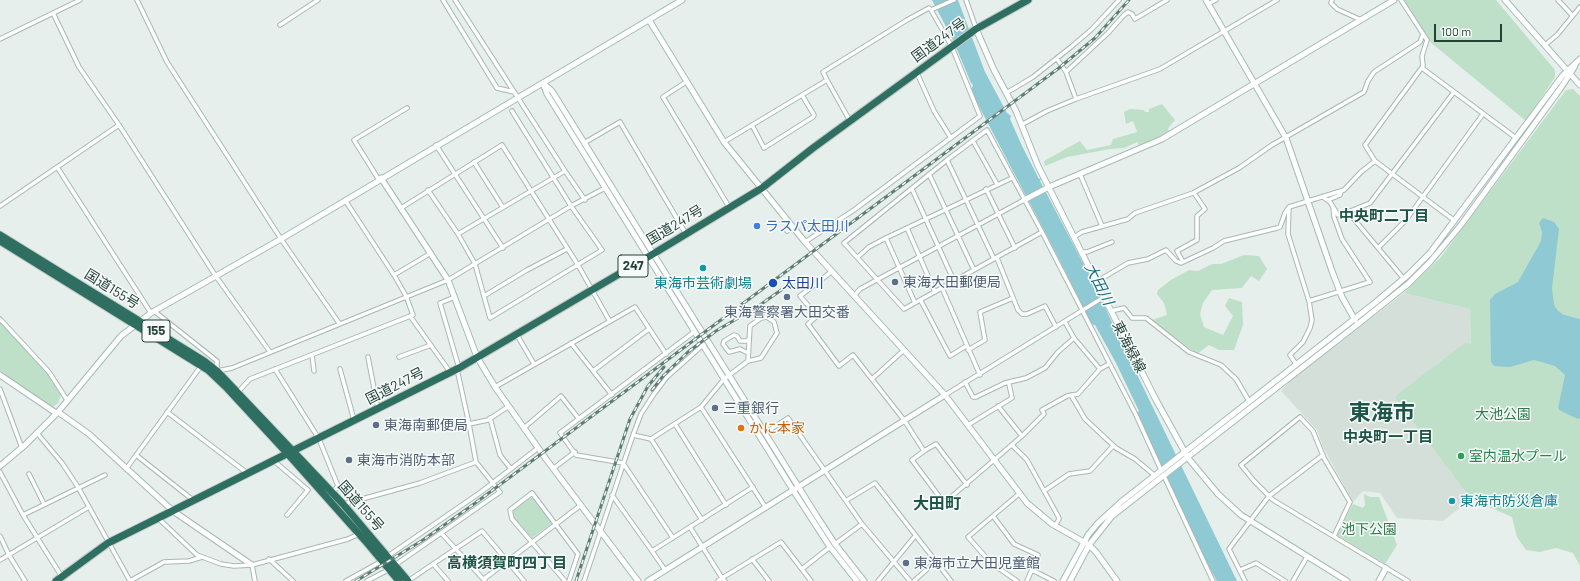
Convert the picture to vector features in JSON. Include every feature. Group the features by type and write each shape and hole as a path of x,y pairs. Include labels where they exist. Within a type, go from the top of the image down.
{"highway":[{"name":"国道247号","path":"290,452 319,439 455,370 517,335 762,188 850,121 974,31 1028,0"},
{"name":"国道155号","path":"0,235 138,323 201,366 227,388 344,504 385,559"},
{"name":"国道155号","path":"0,240 204,361 217,371 238,392 360,534 408,581"},
{"path":"59,579 108,543 290,452"},
{"name":"国道155号","path":"392,567 399,581"}],"street":[{"path":"0,39 80,0"},
{"path":"137,0 167,62 281,239 339,323"},
{"path":"280,25 318,0"},
{"path":"443,0 497,88 514,92"},
{"path":"455,0 585,200"},
{"path":"0,466 22,448 57,412 121,336 153,312 281,239 682,0"},
{"path":"850,121 823,72 917,14 929,8 931,10 954,0"},
{"path":"966,0 974,31"},
{"path":"1008,92 1033,77 1057,59 1092,29 1119,0"},
{"path":"1066,72 1128,12 1132,14 1135,19 1167,0"},
{"path":"1216,0 1207,2 1286,138 1340,292 1358,324"},
{"path":"1021,125 1076,99 1160,69 1277,0"},
{"path":"1332,0 1332,3 1337,9 1361,20"},
{"path":"854,296 860,290 998,213 1048,188 1162,139 1394,0"},
{"path":"1401,0 1427,40 1422,56 1422,68 1364,145 1375,161 1455,221"},
{"path":"1505,0 1580,85"},
{"path":"1558,0 1572,15"},
{"path":"1545,45 1557,35 1580,7"},
{"path":"805,242 854,210 980,116 953,47 931,10"},
{"path":"53,13 79,67 120,125 216,275 270,352"},
{"path":"649,20 724,142 805,242 945,394 1027,503 1055,526 1086,544 1096,552 1117,581"},
{"name":"東海緑線","path":"974,31 994,70 1008,92 1033,157 1103,298 1111,311 1154,398 1188,458 1218,494 1249,521 1347,581"},
{"path":"1074,237 1082,232 1128,219 1135,213 1194,193 1239,168 1286,138 1364,92 1370,77 1374,72 1420,42 1423,34"},
{"path":"1057,59 1066,72 1076,99"},
{"path":"1070,581 1086,544 1112,516 1183,463 1408,284 1441,250 1578,61"},
{"path":"1422,68 1516,138"},
{"path":"917,73 934,111 951,138"},
{"path":"1063,581 1098,523 1121,502 1404,279 1430,253 1516,138 1569,73"},
{"path":"724,142 827,80"},
{"path":"686,82 663,97 729,208"},
{"path":"543,83 552,91 584,143 651,255 694,332 793,490 830,547 857,581"},
{"path":"543,83 547,94 605,188 651,255 729,375 835,544 864,581"},
{"path":"1323,197 1328,200 1338,215 1370,203 1454,92"},
{"path":"752,125 764,148 813,117 814,115 802,95"},
{"path":"406,108 354,140 448,280 477,357 496,387 538,448 638,581"},
{"path":"428,190 458,234 475,264 490,318 602,250 571,206 512,111"},
{"path":"1378,248 1406,220 1483,114"},
{"path":"584,143 620,122 686,234"},
{"path":"0,206 120,125"},
{"path":"1042,232 921,301 904,309 844,243 929,174 987,130 1012,178 1026,199 1109,364 1136,414 1162,469"},
{"path":"973,141 997,184"},
{"path":"401,208 502,145 578,265 609,320"},
{"path":"436,146 503,248"},
{"path":"947,160 1018,310 1022,314 1027,314 1045,306 1056,327"},
{"path":"1328,200 1340,195 1341,192 1361,172 1375,161"},
{"path":"474,162 502,206"},
{"path":"57,168 153,312 217,361 217,371 232,368 339,323 448,280 571,206 585,200 605,188"},
{"path":"458,234 484,219 502,206 565,171"},
{"path":"929,174 947,209 974,270"},
{"path":"1080,174 1102,226"},
{"path":"858,257 869,247 886,238 986,189 1012,178"},
{"path":"912,189 954,281"},
{"path":"986,189 1015,248"},
{"path":"1096,282 1128,263 1148,259 1166,250 1176,261 1184,262 1224,241 1280,227 1289,207 1341,192"},
{"path":"1184,262 1177,251 1197,240 1197,216 1205,209 1194,193"},
{"path":"238,392 250,379 413,315 406,296 394,275 345,200"},
{"path":"1309,301 1370,282 1342,239 1334,217 1332,206"},
{"path":"1289,207 1288,234 1291,248 1309,301 1312,320 1303,342 1290,355 1296,364"},
{"path":"1348,212 1404,279"},
{"path":"788,232 793,227"},
{"path":"907,228 935,292"},
{"path":"886,238 915,303"},
{"path":"1081,252 1087,252 1112,242"},
{"path":"484,296 567,248"},
{"path":"394,275 430,253"},
{"path":"832,272 800,296 817,316 808,324 839,366 853,355 904,420 924,451"},
{"path":"942,288 980,375"},
{"path":"366,581 392,567 442,534 500,492 476,462 469,424 440,302 455,297"},
{"path":"921,301 950,356 985,340 980,312 1013,298"},
{"path":"648,581 703,548 945,394 980,375 1103,298"},
{"path":"496,387 635,306 666,354"},
{"path":"1111,311 1124,308 1132,318 1146,318 1189,352 1221,365 1236,379 1248,401"},
{"path":"410,316 431,345 455,370"},
{"path":"651,439 701,407 729,375 748,361 761,358 777,333 774,322 767,317 761,318 750,326 748,361"},
{"path":"0,319 49,372 67,400"},
{"path":"1065,322 1074,338 1100,369"},
{"path":"593,372 649,329"},
{"path":"673,538 623,463 576,455 560,433 694,332"},
{"path":"517,335 534,364"},
{"path":"739,349 740,341 737,336 734,335 724,341 724,344 729,352 739,349 748,353"},
{"path":"965,382 973,396 1005,383 1009,384 1026,378 1045,368 1058,352 1074,338"},
{"path":"740,341 747,341 749,339"},
{"path":"571,343 612,395"},
{"path":"399,357 431,345"},
{"path":"584,581 623,463 642,414 654,394 668,377 703,345"},
{"path":"872,379 904,350"},
{"path":"312,355 314,371"},
{"path":"368,357 378,409"},
{"path":"967,485 936,444 912,460 944,503 967,485 1022,436 1044,414 1042,410 1071,395 1078,394 1100,369 1109,364"},
{"path":"126,469 201,366"},
{"path":"275,369 319,439 338,486 332,493"},
{"path":"340,369 354,421"},
{"path":"0,375 89,434 174,511 252,566 255,581"},
{"path":"968,425 1012,398 1009,384"},
{"path":"0,389 22,448"},
{"path":"1071,395 1085,419 1113,446 1135,459 1154,475"},
{"path":"524,428 561,396 579,419"},
{"path":"469,424 490,418 509,406"},
{"path":"998,406 1022,436"},
{"path":"701,407 766,508"},
{"path":"167,412 248,474"},
{"path":"1334,536 1350,502 1323,455 1313,431 1300,417 1241,465 1269,496 1334,536 1386,568 1408,581"},
{"path":"490,418 500,455 511,469"},
{"path":"765,433 788,418 847,500 862,524 910,581"},
{"path":"675,424 726,504"},
{"path":"37,433 62,463 78,487 130,581 164,562 189,561 202,557"},
{"path":"634,435 651,439 702,520"},
{"path":"1012,444 1027,460 1059,518 1055,526"},
{"path":"1044,491 1069,474 1090,471 1113,446"},
{"path":"346,581 385,559 538,448"},
{"path":"554,468 575,452"},
{"path":"136,455 194,501"},
{"path":"1245,581 1229,548 1269,496 1323,455"},
{"path":"274,461 308,490 287,515"},
{"path":"344,504 420,483 476,462"},
{"path":"0,472 59,579"},
{"path":"29,474 44,504"},
{"path":"23,515 104,475"},
{"path":"1165,476 1213,581"},
{"path":"847,500 875,483 951,581"},
{"path":"652,551 753,487"},
{"path":"564,581 512,519 510,510 532,493 578,554 569,581"},
{"path":"1017,581 991,563 968,537 1020,493"},
{"path":"612,495 665,570"},
{"path":"442,534 484,580 507,560 532,543 581,505"},
{"path":"0,560 9,556 88,507"},
{"path":"993,516 1014,544 1038,555 1027,581"},
{"path":"158,519 196,555 234,566 252,566 360,534"},
{"path":"835,544 862,524"},
{"path":"690,527 724,579"},
{"path":"408,581 457,550 482,532 524,581"},
{"path":"0,536 9,556 26,581"},
{"path":"878,581 915,536"},
{"path":"718,581 724,579 752,559 781,542 811,581"},
{"path":"802,569 830,547"},
{"path":"1293,581 1307,557"},
{"path":"752,559 769,581"},
{"path":"269,560 294,581"},
{"path":"914,581 935,562"},
{"path":"1240,570 1256,563 1286,581"},
{"path":"434,565 448,581"},
{"path":"1379,581 1386,568"},
{"path":"1032,570 1054,581"}],"shaded area":[{"path":"1404,293 1470,309 1471,344 1394,397 1471,499 1443,521 1397,518 1380,493 1363,491 1353,502 1323,447 1317,430 1281,391 1290,381"}],"green space":[{"path":"1496,0 1555,70 1555,77 1526,121 1429,41 1403,1"},
{"name":"大池公園","path":"1573,89 1580,96 1580,566 1573,553 1556,548 1540,552 1526,550 1517,537 1512,517 1471,499 1394,397 1465,343 1471,344 1470,309 1404,293 1441,257 1566,90"},
{"path":"1162,104 1175,120 1168,128 1169,132 1140,146 1137,142 1124,148 1067,157 1045,166 1044,161 1080,141 1087,150 1111,145 1113,139 1137,132 1133,121 1126,124 1124,112 1130,109 1149,112 1149,109"},
{"path":"1244,255 1259,256 1267,269 1259,281 1251,276 1242,288 1212,290 1203,303 1200,314 1204,327 1223,335 1233,316 1225,306 1229,298 1242,302 1243,325 1234,350 1219,350 1209,345 1197,354 1152,320 1167,315 1164,303 1157,294 1158,290 1171,280 1189,270 1198,271 1212,264 1221,264"},
{"path":"0,320 49,372 62,392 58,403 52,408 0,371"},
{"name":"池下公園","path":"1364,494 1370,497 1379,497 1397,545 1385,564 1337,535 1353,504 1363,508 1365,505"},
{"path":"530,498 533,498 551,522 551,524 532,538 514,518 513,511"}],"water":[{"path":"932,0 958,0 985,72 1007,113 1011,116 1010,119 1022,146 1039,179 1041,178 1040,181 1094,284 1129,358 1131,357 1130,360 1237,581 1217,581 1208,565 1155,453 1137,413 1139,411 1116,363 1095,325 1091,324 1086,316 1057,255 971,91 973,85 953,40"},
{"path":"1543,218 1554,222 1559,229 1552,288 1554,305 1558,311 1564,315 1580,319 1580,418 1578,419 1559,410 1558,408 1565,375 1555,366 1534,360 1510,367 1494,366 1491,362 1490,300 1495,294 1518,282 1541,241 1542,232 1539,223"}],"railway":[{"path":"356,581 423,540 474,504 1059,68 1095,38 1129,0"},
{"path":"652,390 664,375 688,352 716,331 760,305 784,288"},
{"path":"576,581 630,419 648,386 664,367"}],"place":[{"name":"ラスパ太田川","path":"757,226"},
{"name":"東海市芸術劇場","path":"703,268"},
{"name":"東海大田郵便局","path":"895,282"},
{"name":"太田川","path":"773,283"},
{"name":"東海警察署大田交番","path":"787,297"},
{"name":"三重銀行","path":"715,408"},
{"name":"東海南郵便局","path":"376,425"},
{"name":"かに本家","path":"741,428"},
{"name":"室内温水プール","path":"1461,456"},
{"name":"東海市消防本部","path":"349,460"},
{"name":"東海市防災倉庫","path":"1452,501"},
{"name":"東海市立大田児童館","path":"906,563"}],"district":[{"name":"中央町二丁目","path":"1384,216"},
{"name":"東海市","path":"1382,413"},
{"name":"中央町一丁目","path":"1388,437"},
{"name":"大田町","path":"937,504"},
{"name":"高横須賀町四丁目","path":"507,563"}],"water label":[{"name":"大田川","path":"1099,284"}]}
